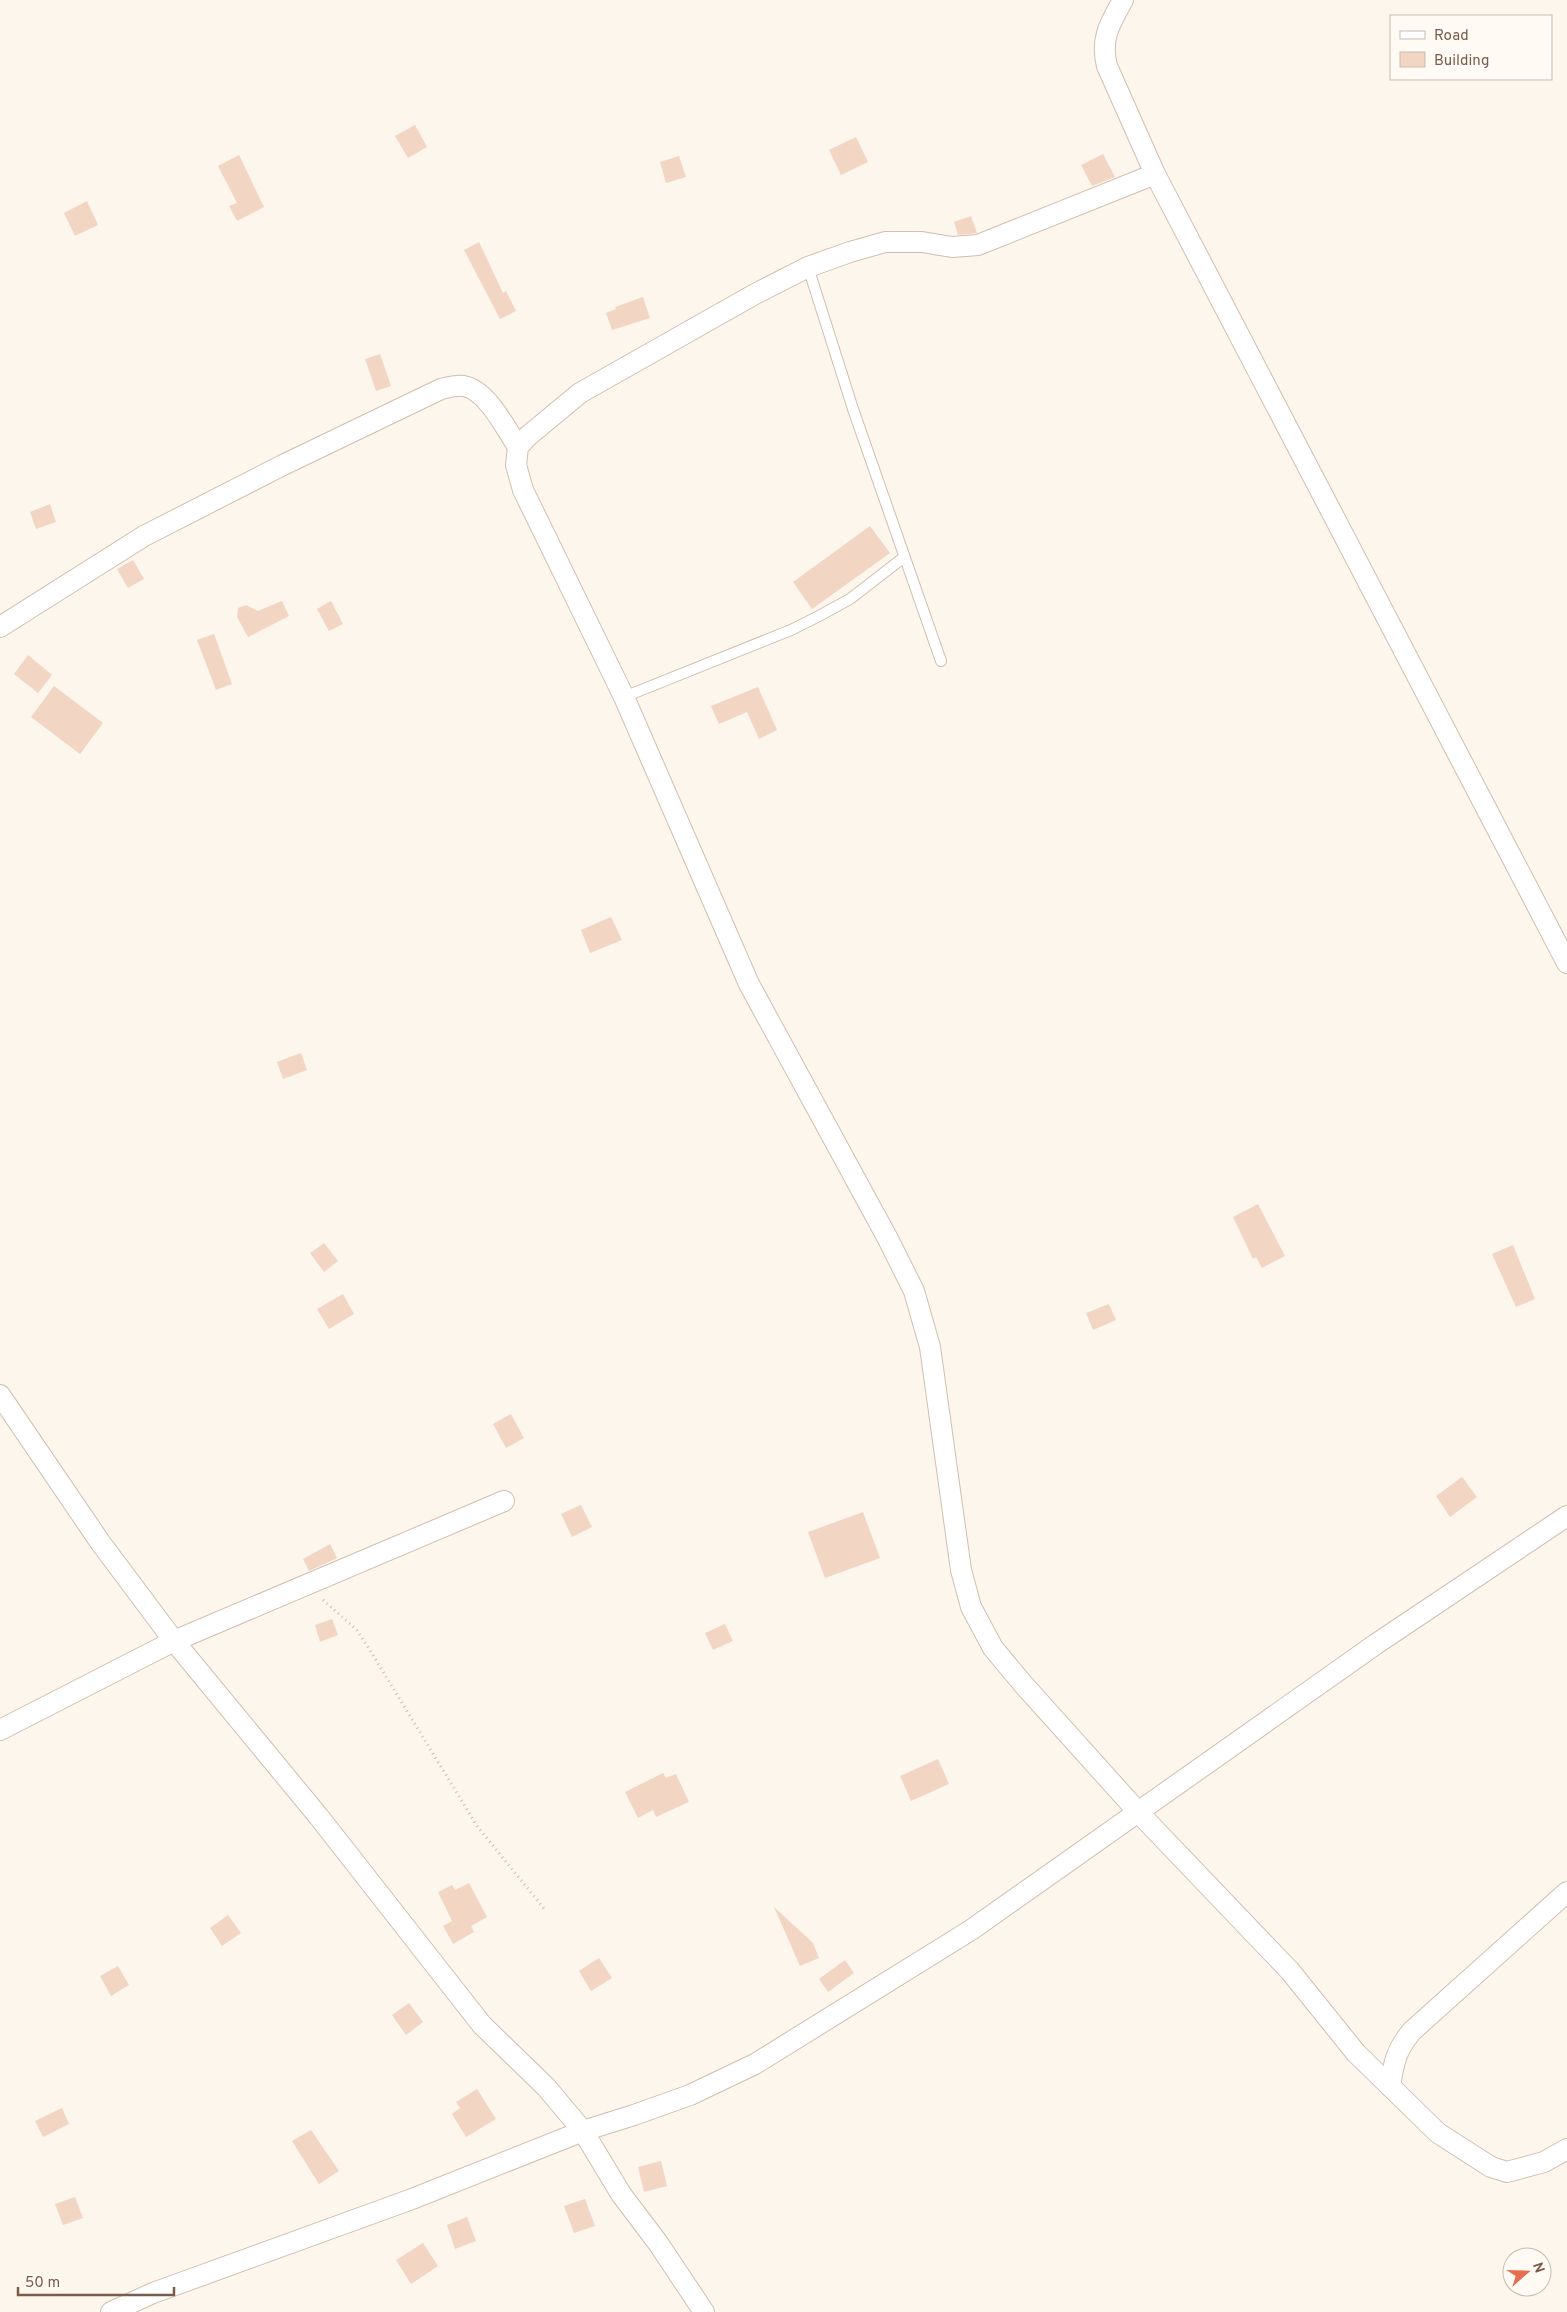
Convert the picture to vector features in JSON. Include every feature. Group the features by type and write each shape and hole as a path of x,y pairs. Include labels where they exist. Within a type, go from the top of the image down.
{"street":[{"path":"1123,0 1106,36 1103,51 1107,66 1156,174 1567,963"},
{"path":"1156,174 978,245 952,247 922,242 885,242 808,267 668,342 580,393 528,436 518,447 516,465 523,490 624,698 749,984 888,1239 914,1292 930,1347 961,1570 971,1607 993,1648 1139,1813 1290,1971 1356,2053 1438,2133 1491,2168 1507,2172 1544,2162 1567,2149"},
{"path":"0,627 144,536 283,465 441,389 461,386 477,391 486,399 518,447"},
{"path":"0,1395 100,1542 174,1641 319,1817 482,2025 546,2087 583,2131 621,2194 658,2243 704,2312"},
{"path":"0,1730 174,1641 504,1501"},
{"path":"111,2312 188,2280 412,2199 583,2131 690,2095 755,2064 971,1930 1376,1644 1567,1516"},
{"path":"1390,2086 1394,2058 1412,2032 1567,1892"}],"lane":[{"path":"808,267 903,558 941,661"},
{"path":"624,698 791,630 819,616 850,599 903,558"}],"path":[{"path":"306,1585 356,1629 444,1769 477,1826 546,1911"}],"building":[{"path":"415,125 427,147 408,158 395,136"},
{"path":"856,137 868,162 841,175 829,150"},
{"path":"1103,154 1115,177 1092,186 1081,165"},
{"path":"239,155 264,207 237,221 229,206 237,203 218,166"},
{"path":"679,156 686,177 666,183 660,162"},
{"path":"87,201 98,225 75,236 64,213"},
{"path":"971,216 977,233 958,235 954,222"},
{"path":"479,242 503,293 506,291 516,311 500,319 464,250"},
{"path":"643,297 650,318 612,330 606,313 616,309 615,307"},
{"path":"380,354 391,386 376,391 365,359"},
{"path":"50,504 56,522 36,529 30,512"},
{"path":"870,526 890,553 812,609 793,582"},
{"path":"133,560 144,579 128,588 117,569"},
{"path":"282,601 289,616 248,637 237,617 238,608 246,605 258,611"},
{"path":"331,601 343,624 329,631 317,609"},
{"path":"214,634 232,684 216,690 197,640"},
{"path":"28,655 52,675 38,693 14,674"},
{"path":"54,686 103,723 80,754 31,717"},
{"path":"758,687 777,730 759,739 747,712 719,724 711,706"},
{"path":"611,917 622,940 590,953 581,930"},
{"path":"301,1053 307,1070 283,1079 277,1062"},
{"path":"1258,1204 1285,1256 1262,1268 1256,1257 1253,1259 1233,1217"},
{"path":"324,1243 338,1261 324,1272 310,1253"},
{"path":"1513,1245 1535,1299 1516,1307 1492,1254"},
{"path":"343,1294 354,1314 329,1329 317,1309"},
{"path":"1109,1304 1116,1320 1093,1330 1086,1313"},
{"path":"511,1414 524,1438 506,1448 493,1424"},
{"path":"1462,1477 1477,1497 1450,1517 1436,1496"},
{"path":"581,1505 592,1527 572,1537 561,1514"},
{"path":"863,1512 880,1558 825,1578 808,1532"},
{"path":"330,1544 337,1558 309,1571 303,1559"},
{"path":"332,1619 338,1635 320,1642 315,1625"},
{"path":"725,1624 733,1641 713,1650 705,1633"},
{"path":"938,1759 949,1784 911,1801 900,1776"},
{"path":"663,1773 666,1778 676,1774 689,1802 656,1817 653,1810 638,1818 625,1792"},
{"path":"469,1883 487,1917 471,1926 474,1932 453,1944 443,1926 452,1921 438,1892 452,1885 455,1890"},
{"path":"774,1907 813,1943 819,1958 800,1966"},
{"path":"228,1915 241,1933 222,1946 210,1928"},
{"path":"599,1958 612,1978 591,1991 579,1971"},
{"path":"845,1960 854,1973 828,1992 819,1979"},
{"path":"118,1966 129,1985 111,1996 100,1976"},
{"path":"409,2003 423,2022 406,2035 392,2015"},
{"path":"477,2089 496,2119 466,2137 452,2114 460,2108 456,2102"},
{"path":"62,2108 69,2124 43,2137 35,2121"},
{"path":"311,2130 339,2171 319,2184 292,2141"},
{"path":"661,2161 667,2186 644,2192 638,2167"},
{"path":"75,2197 83,2218 63,2225 55,2204"},
{"path":"585,2199 595,2226 574,2233 564,2206"},
{"path":"467,2217 476,2241 455,2249 447,2225"},
{"path":"423,2243 438,2266 411,2284 396,2260"}]}
